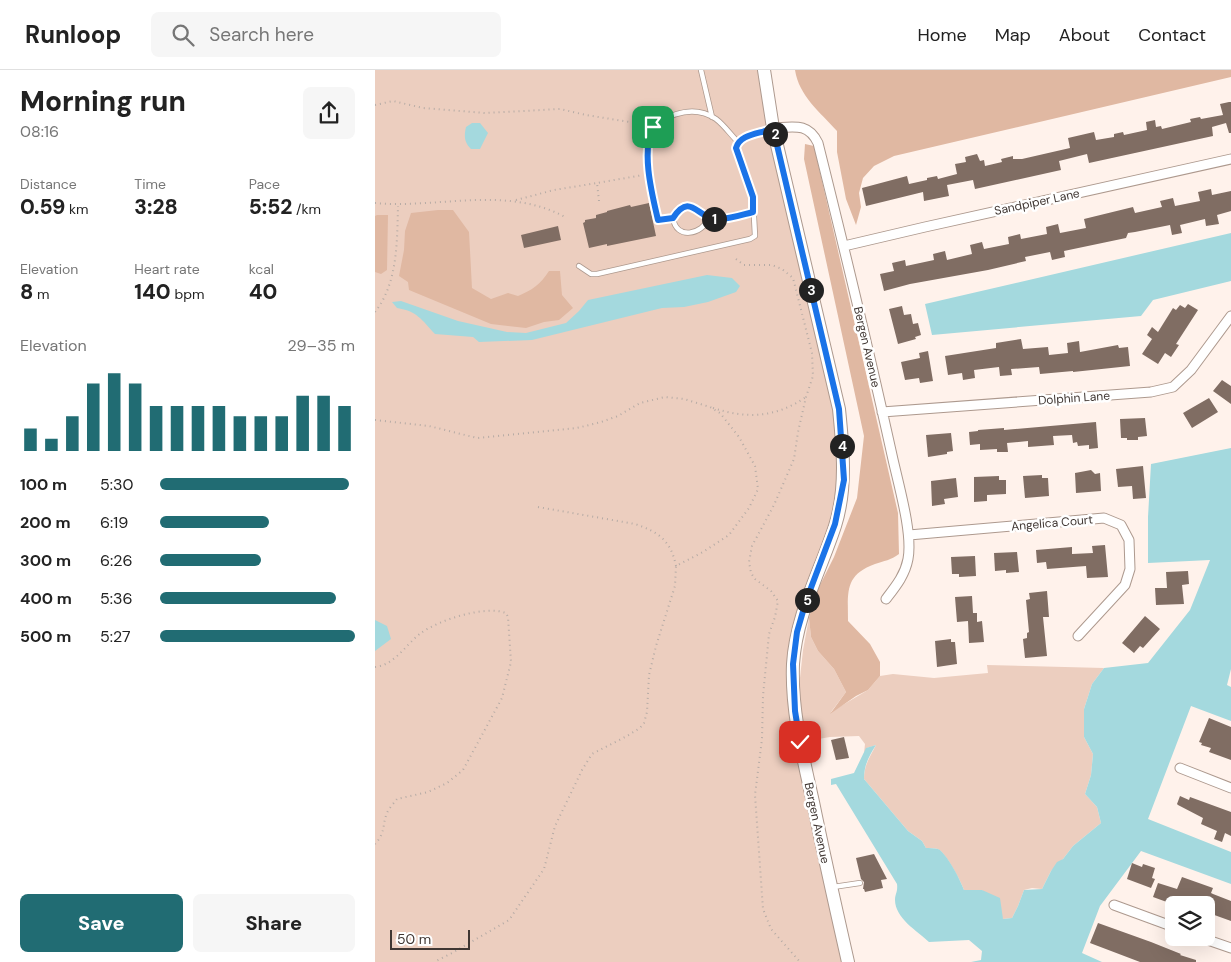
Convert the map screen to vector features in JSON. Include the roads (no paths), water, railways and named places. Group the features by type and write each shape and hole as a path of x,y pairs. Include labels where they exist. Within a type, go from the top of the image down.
{"main road":[{"name":"Bergen Avenue","path":"764,70 773,128 839,409 842,435 844,480 835,524 806,601 797,632 793,664 795,711 802,751 848,962"}],"street":[{"name":"Bergen Avenue","path":"773,128 802,127 813,132 818,143 844,246 883,412 909,535 908,559 903,577 886,598"},
{"name":"Sandpiper Lane","path":"844,246 1231,159"},
{"name":"Dolphin Lane","path":"883,412 1151,392 1173,387 1191,370 1231,316"},
{"name":"Angelica Court","path":"909,535 1104,518 1121,525 1129,540 1130,568 1125,585 1078,636"},
{"path":"1180,768 1231,788"},
{"path":"1114,905 1165,924"},
{"path":"1215,942 1231,948"}],"lane":[{"path":"701,70 712,117"},
{"path":"673,218 658,220 648,174 651,131 657,123 687,111 697,110 716,119 738,142"},
{"path":"579,266 591,274 597,274 750,239 755,236 753,197 736,148 738,142 744,137 773,128"},
{"path":"709,218 707,224 693,233 684,232 677,228 674,225 673,218 677,211 684,206 692,206 709,218 722,219 753,212"},
{"path":"831,887 860,883"}],"water":[{"path":"472,123 480,123 488,133 480,149 471,149 466,141 466,127"},
{"path":"1231,233 1231,281 1153,300 1141,316 932,335 925,304"},
{"path":"707,275 732,278 740,286 736,292 708,302 684,307 662,308 532,340 479,342 473,337 435,334 419,317 410,311 397,308 392,302 401,301 458,321 507,332 526,333 566,323 588,300"},
{"path":"1231,448 1231,669 1227,685 1231,687 1231,721 1191,706 1148,819 1231,852 1231,884 1141,851 1100,906 1082,953 1102,962 971,962 981,960 982,951 969,940 929,942 907,924 899,913 895,900 897,884 836,784 831,785 831,779 854,773 866,748 876,745 867,761 864,779 908,831 922,841 926,848 937,849 945,855 964,890 982,890 1000,898 1003,919 1012,918 1024,890 1042,889 1057,862 1063,859 1073,846 1101,823 1097,807 1085,794 1091,775 1093,754 1084,737 1084,709 1092,684 1104,668 1148,663 1190,610 1210,560 1148,563 1151,464"},
{"path":"375,620 387,626 391,639 375,651"}]}
